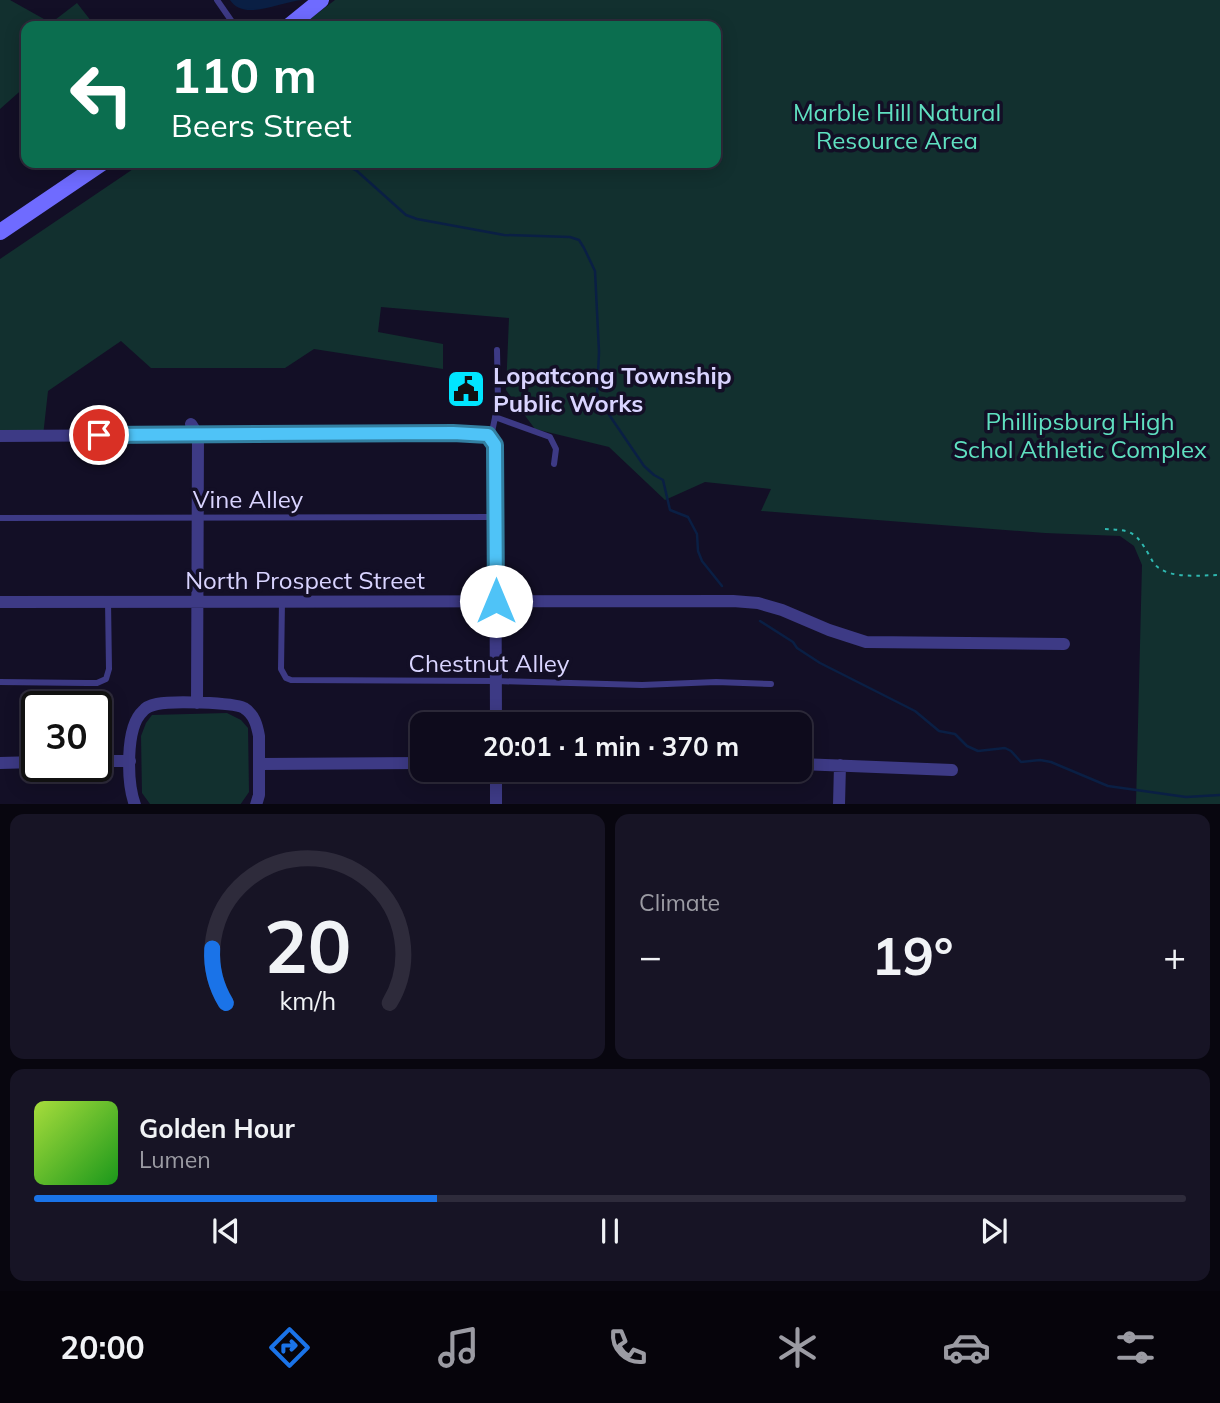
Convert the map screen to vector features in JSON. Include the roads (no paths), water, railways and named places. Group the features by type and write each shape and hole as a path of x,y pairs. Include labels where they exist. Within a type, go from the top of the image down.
{"street":[{"path":"295,21 321,0"},
{"path":"0,232 95,168"},
{"path":"195,429 197,703"},
{"path":"0,436 195,429 479,433 491,438 495,445 496,712"},
{"name":"North Prospect Street","path":"0,601 666,600 758,603 866,642 1064,644"},
{"path":"135,804 131,792 132,727 143,710 158,703 236,705 250,713 257,727 260,764 256,804"},
{"path":"112,761 130,761"},
{"path":"0,763 21,762"},
{"path":"260,764 410,763"},
{"path":"812,765 952,770"},
{"path":"839,804 840,765"},
{"path":"496,782 496,804"}],"lane":[{"path":"218,0 232,21"},
{"path":"491,438 498,403 497,350"},
{"path":"495,417 550,437 556,449 554,464"},
{"name":"Vine Alley","path":"0,518 495,517"},
{"path":"0,682 102,681 107,677 109,669 108,601"},
{"name":"Chestnut Alley","path":"282,601 281,669 286,678 291,680 771,684"}],"water":[{"path":"230,0 303,0 253,10 236,6"}],"waterway":[{"path":"351,168 406,215 417,219 504,235 570,237 579,240 595,271 599,352 597,397 644,466 663,480 670,510 688,517 697,534 698,551 702,561 722,586"},
{"path":"760,621 820,663 915,711 939,731 955,734 967,746 978,751 1005,748 1021,762 1051,762 1108,786 1186,797 1220,795"}],"place":[{"name":"Lopatcong Township Public Works","path":"466,389"}],"park label":[{"name":"Marble Hill Natural Resource Area","path":"897,126"},
{"name":"Phillipsburg High Schol Athletic Complex","path":"1080,435"}]}
